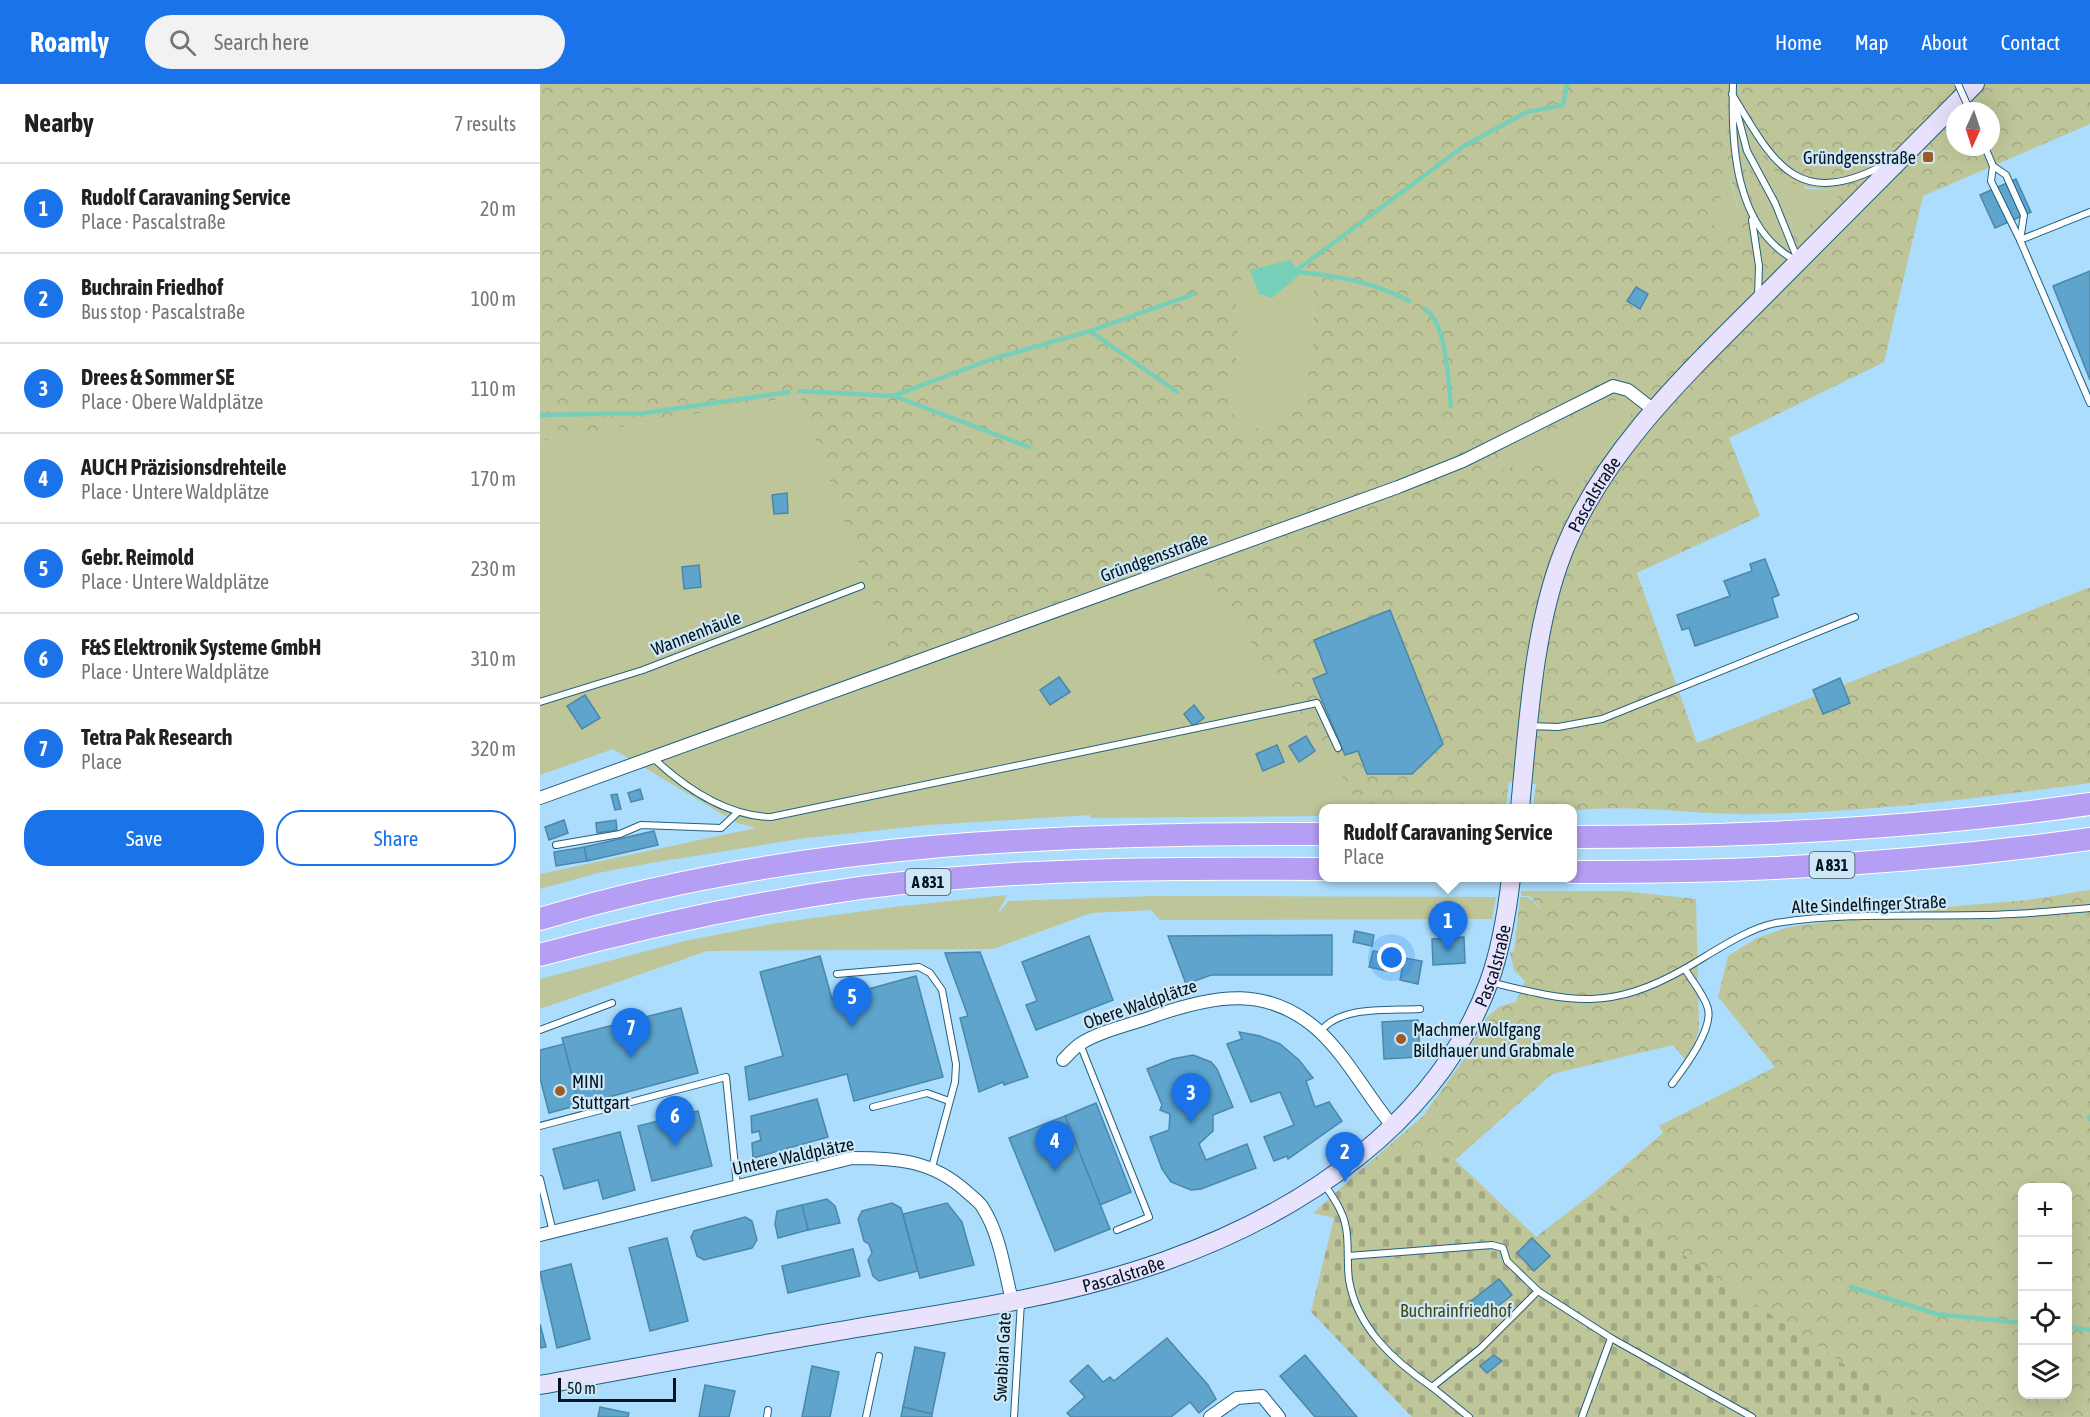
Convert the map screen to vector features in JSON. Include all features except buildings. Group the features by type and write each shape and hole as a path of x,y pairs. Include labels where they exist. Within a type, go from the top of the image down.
{"highway":[{"name":"A 831","path":"1577,837 1712,836 1873,829 1968,820 2090,804"},
{"name":"A 831","path":"540,919 718,875 889,850 1085,837 1319,834"},
{"name":"A 831","path":"1577,872 1823,866 1957,855 2090,838"},
{"name":"A 831","path":"540,956 645,927 861,888 980,877 1100,871 1319,869"}],"street":[{"name":"Pascalstraße","path":"1520,804 1542,625 1563,551 1591,496 1620,452 1655,411 1758,302 1975,84"},
{"name":"Gründgensstraße","path":"540,798 1398,487 1463,461 1613,387 1628,390 1655,411"},
{"name":"Pascalstraße","path":"540,1385 1016,1299 1093,1282 1163,1262 1241,1228 1323,1182 1394,1128 1433,1084 1455,1053 1473,1020 1489,982 1510,882"},
{"name":"Obere Waldplätze","path":"1063,1060 1080,1044 1150,1011 1215,998 1253,998 1294,1014 1320,1032 1394,1128"},
{"name":"Untere Waldplätze","path":"540,1235 852,1158 889,1158 932,1167 955,1181 983,1207 997,1239 1016,1299"},
{"path":"1210,1417 1237,1398 1262,1396 1279,1417"}],"lane":[{"path":"1733,84 1736,146 1759,266 1758,302"},
{"path":"1958,84 1966,102"},
{"path":"1732,94 1747,151 1775,203 1799,261"},
{"name":"Pascalstraße","path":"1732,94 1759,139 1778,164 1795,176 1818,182 1864,176 1908,152"},
{"path":"1989,156 1993,166 1991,181 2020,240 2090,403"},
{"path":"1993,166 2006,175 2024,214 2020,240"},
{"path":"2020,240 2090,212"},
{"path":"1751,217 1763,236 1780,252 1799,261"},
{"name":"Wannenhäule","path":"540,702 643,670 861,586"},
{"path":"1529,726 1558,727 1602,719 1855,617"},
{"path":"652,757 691,789 737,813 753,817 788,816 1317,703 1338,748"},
{"path":"556,845 620,834 640,825 721,828 737,813"},
{"name":"Alte Sindelfinger Straße","path":"1489,982 1532,994 1567,1000 1591,1000 1614,997 1685,969 1708,954 1772,924 1822,917 2013,914 2090,908"},
{"path":"837,974 909,966 919,968 937,981 944,997 956,1064 955,1082 932,1167"},
{"path":"1672,1084 1688,1063 1705,1030 1709,1010 1685,969"},
{"path":"540,1030 612,1004"},
{"path":"1320,1032 1326,1023 1348,1014 1420,1009"},
{"path":"1080,1044 1149,1217 1117,1230"},
{"path":"540,1126 726,1077 738,1186"},
{"path":"873,1107 927,1093 949,1101"},
{"path":"540,1179 553,1232"},
{"path":"1323,1182 1342,1212 1349,1281 1357,1304 1378,1343 1406,1369 1432,1386 1469,1417"},
{"path":"1348,1256 1492,1245 1503,1248 1507,1260 1538,1291 1611,1338 1752,1417"},
{"path":"1432,1386 1481,1347 1538,1291"},
{"name":"Swabian Gate","path":"1014,1417 1016,1299"},
{"path":"1582,1417 1611,1338"},
{"path":"866,1417 879,1356"}],"green space":[{"path":"540,84 2090,84 2090,124 1923,196 1884,362 1729,438 1760,516 1637,573 1697,743 2090,587 2090,783 1966,799 1801,813 1736,814 1620,808 1577,811 1577,804 1534,804 1536,784 1509,782 1506,804 1356,804 1350,788 1196,562 896,669 800,396 540,441","holes":["1746,134 1771,167 1788,181 1805,186 1843,191 1799,236 1752,152","1744,160 1780,224 1786,242 1782,244 1773,237 1760,218","1726,178 1731,180 1746,241 1714,226","1303,257 1314,282 1313,346 1304,398 1280,420 1240,434 1231,404 1238,346 1235,282","1618,401 1632,409 1630,418 1581,485 1559,471 1535,462 1496,471 1480,469 1606,403"]},
{"path":"1745,132 1806,189 1844,190 1799,236 1752,152"},
{"path":"1744,158 1780,224 1786,242 1782,245 1766,228 1755,206"},
{"path":"1726,178 1730,180 1747,242 1714,226"},
{"path":"1303,257 1314,282 1313,346 1304,398 1280,420 1239,435 1231,404 1238,346 1234,282"},
{"path":"800,396 896,668 1196,562 1350,788 1356,804 1319,804 1319,816 1091,818 1090,815 928,825 806,838 651,863 598,873 540,889 540,874 756,828 737,823 613,749 540,775 540,441"},
{"path":"1618,401 1632,409 1630,418 1581,485 1552,467 1492,473 1480,469 1606,403"},
{"path":"2090,890 2090,1417 1921,1417 1593,1193 1663,1133 1659,1126 1775,1067 1718,997 1728,956 1757,938 1789,927 1911,910 2028,900"},
{"path":"1521,891 1622,891 1696,899 1699,1030 1688,1063 1673,1045 1552,1074 1455,1160 1416,1150 1363,1168 1423,1116 1464,1059 1486,1018 1500,1006 1516,1002 1525,981 1514,970 1510,952 1514,951 1520,897 1528,897 1542,910 1530,896 1521,896"},
{"path":"1007,895 997,915 1009,901 1155,896 1496,897 1492,919 1160,920 1151,910 1091,913 993,949 707,951 540,1009 540,979 685,941 777,923"},
{"name":"Buchrainfriedhof","path":"1416,1150 1455,1160 1536,1237 1593,1193 1921,1417 1412,1417 1311,1312 1334,1218 1313,1213 1363,1168"}],"shaded area":[{"path":"1291,260 1299,275 1272,298 1259,294 1250,270"}],"waterway":[{"path":"1293,273 1464,146 1527,112 1563,105 1567,84"},
{"path":"1297,272 1355,281 1396,294 1409,301"},
{"path":"799,391 893,396 992,359 1090,331 1194,294"},
{"path":"1424,309 1432,316 1442,338 1451,406"},
{"path":"1090,331 1177,392"},
{"path":"540,415 645,413 789,392"},
{"path":"894,396 1029,447"},
{"path":"1851,1287 1937,1314 2018,1323"},
{"path":"2072,1328 2090,1330"}],"place":[{"name":"Gründgensstraße","path":"1928,157"},
{"name":"Rudolf Caravaning Service","path":"1448,951"},
{"name":"Gebr. Reimold","path":"852,1027"},
{"name":"Machmer Wolfgang Bildhauer und Grabmale","path":"1401,1039"},
{"name":"Tetra Pak Research","path":"631,1058"},
{"name":"MINI Stuttgart","path":"560,1091"},
{"name":"Drees & Sommer SE","path":"1191,1123"},
{"name":"F&S Elektronik Systeme GmbH","path":"675,1146"},
{"name":"AUCH Präzisionsdrehteile","path":"1055,1171"},
{"name":"Buchrain Friedhof","path":"1345,1182"}]}
